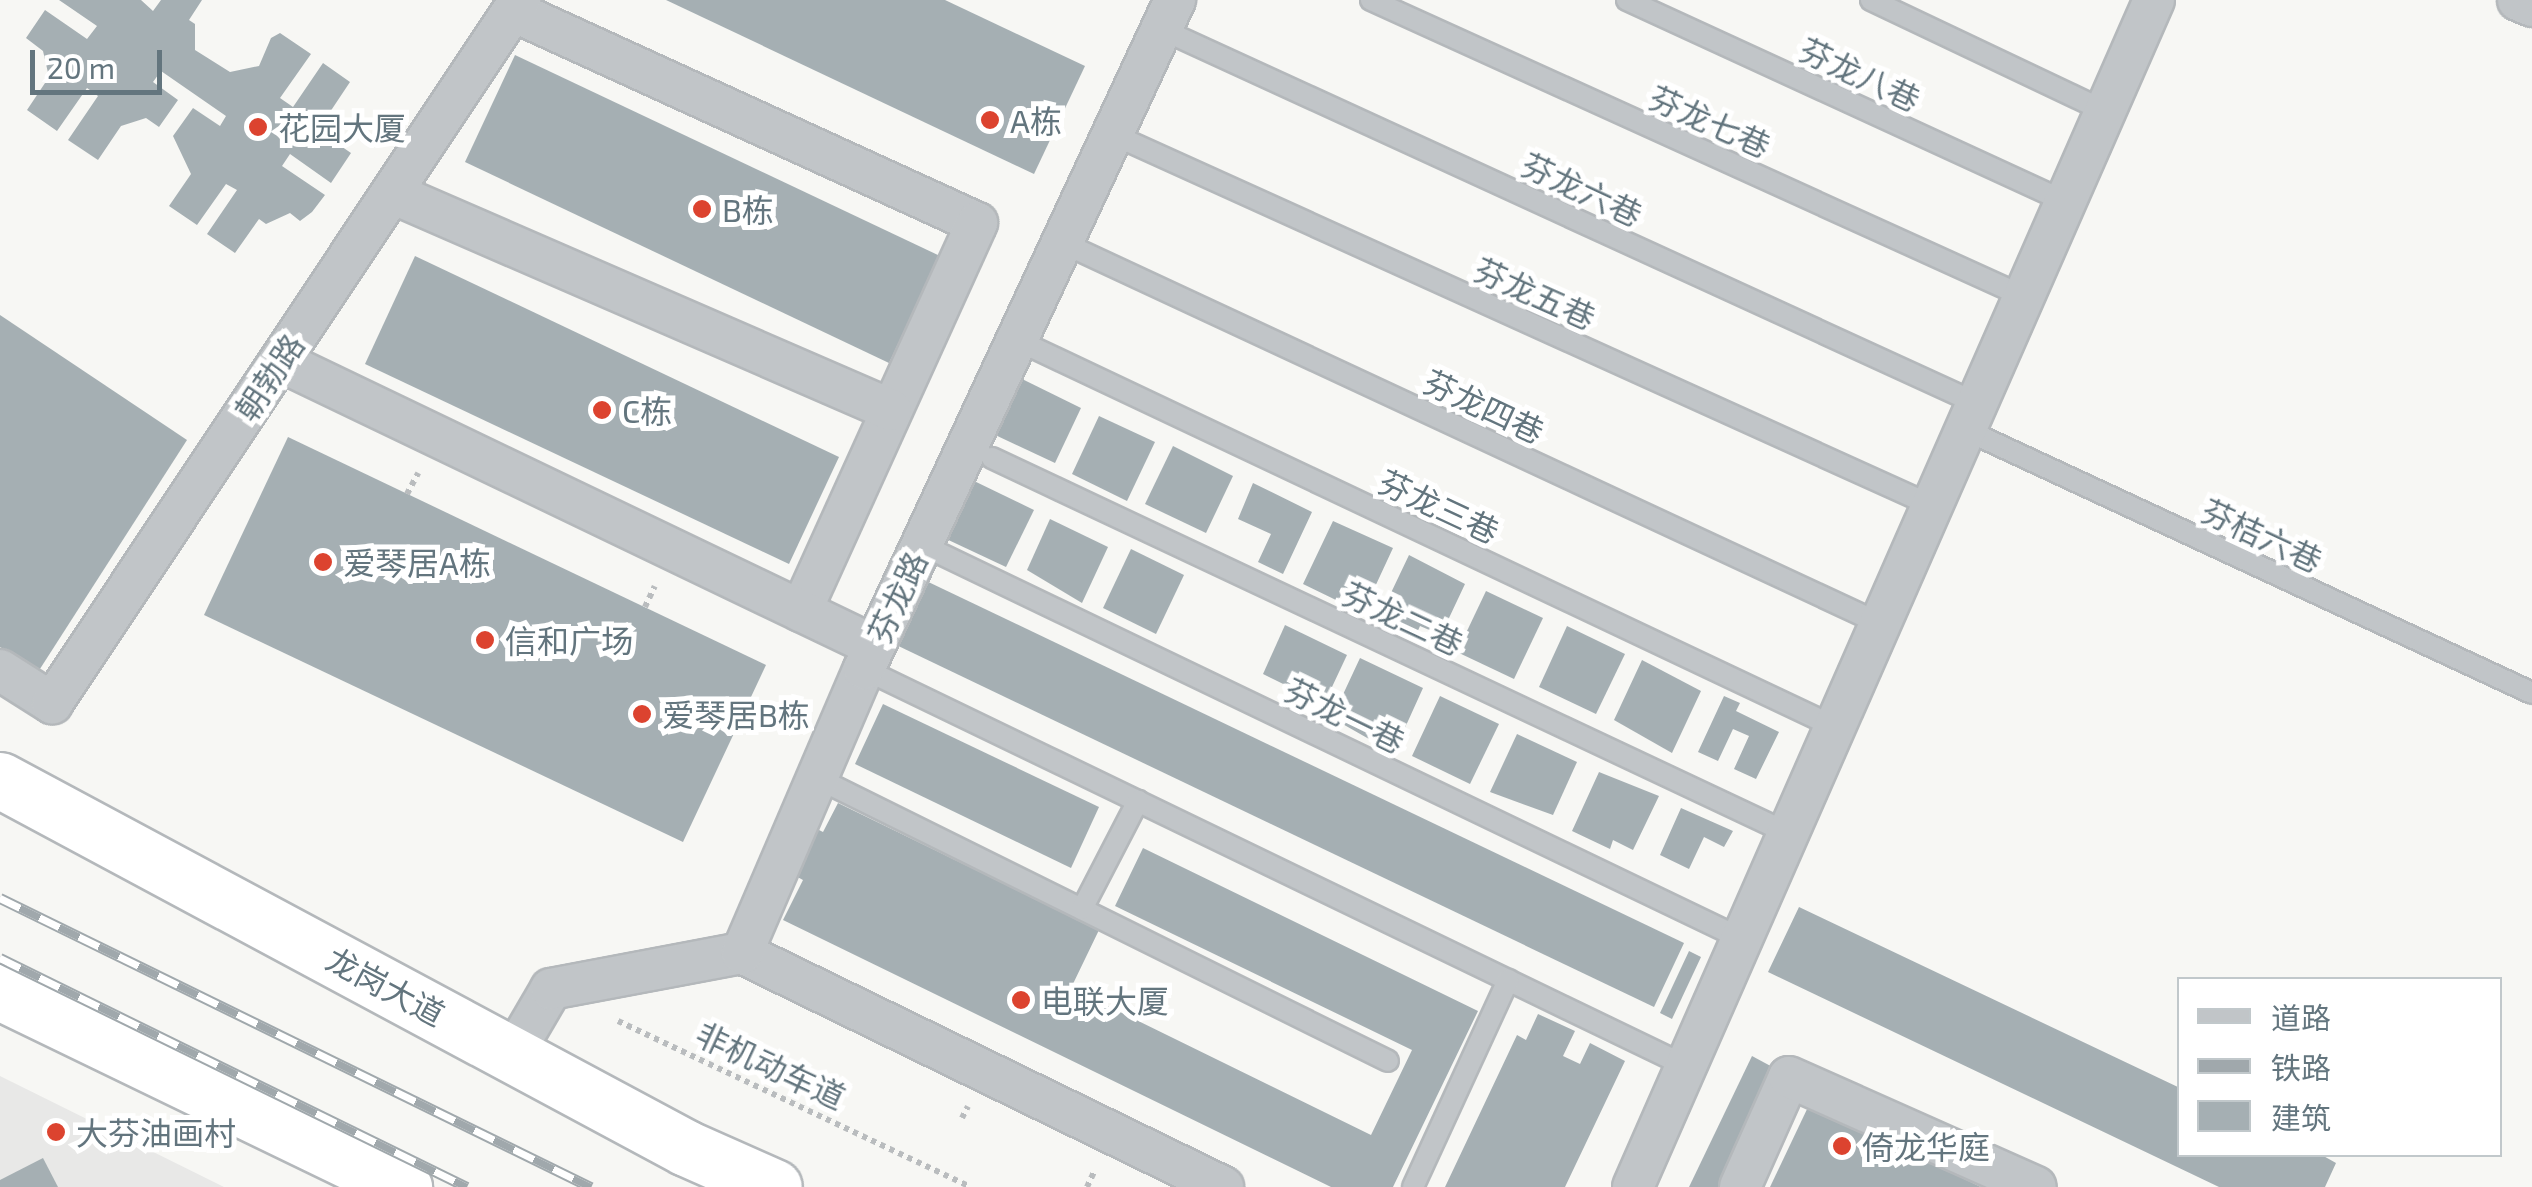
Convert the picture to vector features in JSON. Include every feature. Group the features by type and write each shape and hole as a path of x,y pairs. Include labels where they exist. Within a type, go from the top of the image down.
{"highway":[{"name":"龙岗大道","path":"0,780 512,1054 774,1187"},
{"path":"0,992 404,1187"}],"street":[{"path":"1632,1187 2154,0"},
{"path":"2518,0 2532,6"},
{"path":"516,5 976,223 801,610"},
{"name":"朝勃路","path":"0,670 52,703 516,5"},
{"name":"芬龙路","path":"742,954 869,657 1168,14"},
{"path":"392,193 891,410"},
{"path":"280,361 801,610 869,657"},
{"path":"512,1054 550,989 742,954 1224,1187"},
{"path":"1740,1187 1789,1077 2036,1187"}],"lane":[{"name":"芬龙七巷","path":"1371,0 2024,297"},
{"name":"芬龙八巷","path":"1627,0 2067,202"},
{"path":"1871,0 2107,112"},
{"name":"芬龙六巷","path":"1168,14 1972,417"},
{"name":"芬龙五巷","path":"1112,134 1933,506"},
{"name":"芬龙四巷","path":"1062,242 1881,624"},
{"name":"芬龙三巷","path":"1016,340 1835,727"},
{"name":"芬桔六巷","path":"1972,417 2532,693"},
{"name":"芬龙二巷","path":"992,458 1788,833"},
{"name":"芬龙一巷","path":"922,546 1742,939"},
{"path":"869,657 1138,801 1686,1066"},
{"path":"817,778 1388,1061"},
{"path":"1082,909 1138,801"},
{"path":"1412,1187 1508,980"}],"path":[{"name":"非机动车道","path":"550,989 970,1187"}],"shaded area":[{"name":"大芬油画村","path":"0,1076 224,1187 0,1187"}],"building":[{"name":"花园大厦","path":"59,0 141,0 153,11 161,0 202,0 189,20 195,24 195,50 230,72 259,66 271,38 280,33 311,54 280,98 293,107 323,63 350,82 330,112 335,142 351,153 331,183 290,154 282,166 325,195 312,212 300,221 290,213 266,224 259,219 235,253 207,234 237,190 226,184 197,225 169,206 191,174 173,136 193,108 220,126 226,116 161,71 153,82 178,100 159,127 146,118 121,126 98,160 68,140 98,96 87,88 57,131 27,110 49,77 43,51 26,38 45,10 87,39 97,26"},
{"name":"A栋","path":"666,0 945,0 1085,66 1034,174"},
{"name":"B栋","path":"515,55 940,256 889,363 465,162"},
{"name":"C栋","path":"415,256 839,457 789,564 365,364"},
{"path":"0,315 187,440 38,672 0,647"},
{"path":"1018,377 1081,408 1055,463 991,433"},
{"path":"1099,416 1155,442 1127,501 1072,474"},
{"name":"信和广场","path":"288,437 766,665 683,842 204,615"},
{"path":"1173,446 1233,476 1206,533 1145,504"},
{"path":"970,479 1034,510 1006,567 942,537"},
{"path":"1253,483 1312,512 1283,574 1258,562 1271,534 1238,519"},
{"path":"1050,519 1108,547 1082,603 1027,570"},
{"path":"1333,521 1393,548 1367,604 1342,593 1338,601 1303,584"},
{"path":"1131,549 1184,575 1156,634 1103,608"},
{"path":"1409,555 1465,584 1441,635 1420,626 1416,635 1379,618"},
{"path":"920,578 1684,943 1654,1007 890,642"},
{"path":"1486,591 1543,618 1514,679 1457,652"},
{"path":"1285,625 1347,655 1324,704 1263,674"},
{"path":"1567,626 1625,654 1596,714 1539,687"},
{"path":"1360,658 1423,688 1399,741 1374,729 1369,739 1332,718"},
{"path":"1642,660 1701,691 1672,753 1614,720"},
{"path":"1440,696 1499,724 1470,784 1412,756"},
{"path":"1724,696 1740,703 1736,711 1779,732 1756,779 1734,769 1749,736 1733,729 1718,761 1698,752"},
{"path":"883,704 1099,807 1071,868 855,764"},
{"path":"1517,734 1577,762 1553,815 1490,792"},
{"path":"1599,772 1659,796 1633,850 1613,840 1610,849 1572,831"},
{"name":"电联大厦","path":"838,803 1099,930 1071,988 1371,1135 1412,1050 1115,906 1143,848 1478,1011 1393,1187 1331,1187 783,920 803,880 792,874 815,828 823,832"},
{"path":"1681,808 1733,831 1724,847 1704,837 1689,869 1660,855"},
{"path":"1799,907 2177,1087 2177,1157 2325,1157 2336,1163 2325,1187 2219,1187 1768,972"},
{"path":"1689,951 1701,957 1672,1019 1660,1013"},
{"path":"1538,1014 1575,1031 1563,1056 1580,1064 1590,1043 1625,1061 1565,1187 1445,1187 1517,1035 1526,1040"},
{"path":"1752,1056 1778,1070 1722,1187 1689,1187"},
{"name":"倚龙华庭","path":"1809,1105 1981,1187 1770,1187"},
{"path":"43,1158 58,1187 0,1187 0,1180"}],"railway":[{"path":"0,898 591,1187"},
{"path":"0,958 467,1187"}],"place":[{"name":"A栋","path":"990,120"},
{"name":"花园大厦","path":"258,127"},
{"name":"B栋","path":"702,209"},
{"name":"C栋","path":"602,410"},
{"name":"爱琴居A栋","path":"323,562"},
{"name":"信和广场","path":"485,640"},
{"name":"爱琴居B栋","path":"642,714"},
{"name":"电联大厦","path":"1021,1000"},
{"name":"大芬油画村","path":"56,1132"},
{"name":"倚龙华庭","path":"1842,1146"}]}
